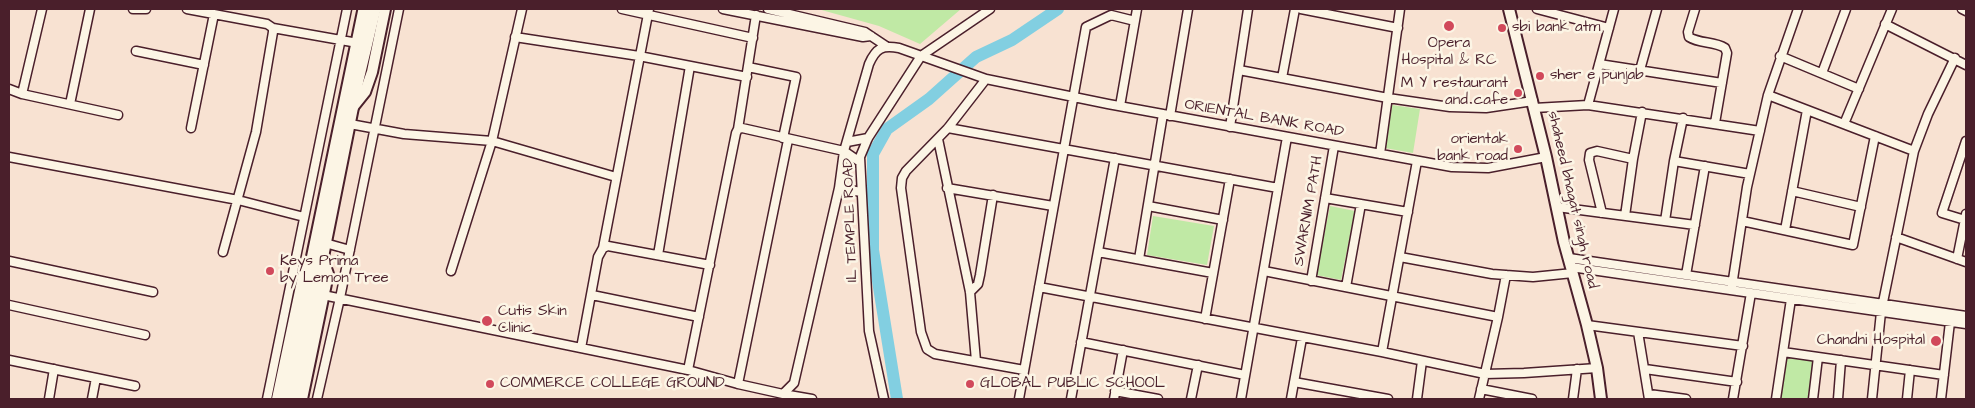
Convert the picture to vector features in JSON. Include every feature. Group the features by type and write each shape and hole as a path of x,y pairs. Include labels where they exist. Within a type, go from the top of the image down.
{"main road":[{"path":"285,399 311,264 355,75 364,9"},
{"path":"355,75 374,9"},
{"path":"294,399 350,124 349,104"}],"street":[{"path":"22,94 42,9"},
{"path":"70,104 90,9"},
{"path":"134,9 146,9"},
{"path":"187,9 267,24 273,28 352,42"},
{"path":"267,399 348,9"},
{"path":"358,9 342,90 349,104 366,92 385,9"},
{"path":"317,399 338,297 350,250 399,9"},
{"path":"451,271 492,142 522,9"},
{"path":"622,9 648,12 753,38"},
{"path":"723,9 863,37 871,36"},
{"path":"768,9 865,32 871,36"},
{"path":"921,56 990,9"},
{"path":"1120,106 1137,9"},
{"path":"1138,259 1155,166 1188,9"},
{"path":"1230,127 1248,9"},
{"path":"1282,78 1295,9"},
{"path":"1301,9 1398,28"},
{"path":"1380,154 1400,9"},
{"name":"shaheed bhagat singh road","path":"1509,9 1534,104 1571,266 1587,325 1597,368 1600,399"},
{"path":"1537,9 1609,28"},
{"path":"1588,105 1614,9"},
{"path":"1640,70 1656,9"},
{"path":"1695,9 1688,32 1689,37 1696,42 1720,44 1727,53 1715,123"},
{"path":"1731,290 1750,174 1768,95 1780,56 1798,9"},
{"path":"1822,73 1846,9"},
{"path":"1844,124 1892,9"},
{"path":"1962,9 1966,10"},
{"path":"581,348 598,257 603,248 648,12"},
{"path":"191,128 214,14"},
{"path":"1019,399 1086,27 1111,15 1135,21"},
{"path":"688,370 738,129 756,16"},
{"path":"1885,24 1966,64"},
{"path":"224,252 256,132 274,32 273,28"},
{"name":"ORIENTAL BANK ROAD","path":"871,36 886,46 899,48 982,78 1072,97 1417,161 1452,167 1488,168 1546,157"},
{"path":"515,37 639,56 746,77"},
{"path":"377,46 391,48"},
{"path":"783,394 794,383 839,188 844,151 869,64 874,52 886,46"},
{"path":"136,50 204,65"},
{"name":"IL TEMPLE ROAD","path":"884,399 869,331 860,162 868,138 921,56"},
{"path":"1780,56 1859,89"},
{"path":"1872,399 1882,308 1914,151 1928,114 1955,58"},
{"path":"1599,64 1722,83"},
{"path":"658,255 690,66"},
{"path":"738,384 786,139 796,77 748,67"},
{"path":"1239,70 1388,98 1450,107 1486,108 1534,104 1588,105 1760,131"},
{"path":"372,72 386,74"},
{"path":"982,78 948,128 906,171 902,178 901,188 921,332 927,349 935,354 1024,370"},
{"path":"9,90 118,115"},
{"path":"1768,95 1914,151"},
{"path":"1785,230 1807,110"},
{"path":"1625,216 1642,112"},
{"path":"1665,221 1683,118"},
{"path":"350,124 404,134 492,142 616,177"},
{"path":"738,129 742,128 844,151 860,162"},
{"path":"948,128 1278,188"},
{"path":"1742,221 1853,245 1874,136"},
{"path":"1241,399 1287,137"},
{"path":"847,142 868,138"},
{"path":"938,139 970,292 976,361"},
{"path":"1958,259 1966,217 1942,212 1966,141"},
{"name":"SWARNIM PATH","path":"1311,280 1334,146"},
{"path":"1602,213 1589,160 1590,153 1597,152 1633,160"},
{"path":"9,157 238,200 304,217"},
{"path":"1071,399 1115,158"},
{"path":"1382,352 1417,161"},
{"path":"1674,161 1750,174"},
{"path":"1686,275 1704,166"},
{"path":"1205,319 1230,179"},
{"path":"839,188 861,192"},
{"path":"947,188 1053,206"},
{"path":"1792,191 1861,207"},
{"path":"970,292 978,284 993,195"},
{"path":"1325,198 1408,212"},
{"path":"1346,287 1361,204"},
{"path":"1148,206 1223,220"},
{"path":"1557,207 1695,225"},
{"path":"1896,237 1966,262"},
{"path":"325,243 350,250"},
{"path":"603,248 608,246 710,265"},
{"path":"1098,252 1213,273"},
{"path":"302,399 328,274 322,256"},
{"path":"1400,256 1492,274 1532,277 1571,266 1686,275 1966,324"},
{"path":"9,262 153,292"},
{"path":"277,399 304,272 311,264"},
{"path":"1571,266 1791,299 1966,316"},
{"path":"1264,271 1498,318"},
{"path":"1479,399 1506,275"},
{"path":"1039,287 1382,352 1485,374 1597,368"},
{"path":"1733,399 1751,293"},
{"path":"325,295 688,370 774,394 812,399"},
{"path":"592,295 699,317"},
{"path":"1776,399 1791,299"},
{"path":"9,305 145,335"},
{"path":"1941,399 1950,322"},
{"path":"1587,325 1743,346"},
{"path":"1638,332 1649,397 1686,399"},
{"path":"1291,399 1302,338"},
{"path":"1081,342 1245,375"},
{"path":"1123,350 1115,395 1158,399"},
{"path":"1783,352 1944,375"},
{"path":"1813,399 1818,357"},
{"path":"1838,399 1841,360"},
{"path":"1417,399 1422,361"},
{"path":"9,362 54,369 135,386"},
{"path":"1191,399 1198,365"},
{"path":"49,399 54,369"},
{"path":"1645,369 1736,382"},
{"path":"1573,399 1577,370"},
{"path":"1907,399 1910,370"},
{"path":"92,399 96,378"},
{"path":"1294,382 1388,399"},
{"path":"1481,389 1532,399"}],"green space":[{"path":"818,9 961,9 920,44 879,26"},
{"path":"1392,105 1420,109 1413,153 1385,148"},
{"path":"1330,206 1355,211 1341,280 1316,275"},
{"path":"1153,216 1214,226 1207,265 1147,255"},
{"path":"1787,358 1814,361 1810,399 1781,399"}],"waterway":[{"path":"897,399 873,250 873,154 887,129 929,99 976,57 1012,40 1058,9"}],"place":[{"name":"Opera Hospital & RC","path":"1449,26"},
{"name":"sbi bank atm","path":"1502,28"},
{"name":"sher e punjab","path":"1540,76"},
{"name":"M Y restaurant and cafe","path":"1518,93"},
{"name":"orientak bank road","path":"1518,149"},
{"name":"Keys Prima by Lemon Tree","path":"270,271"},
{"name":"Cutis Skin Clinic","path":"487,321"},
{"name":"Chandni Hospital","path":"1936,341"},
{"name":"COMMERCE COLLEGE GROUND","path":"490,384"},
{"name":"GLOBAL PUBLIC SCHOOL","path":"970,384"}]}
